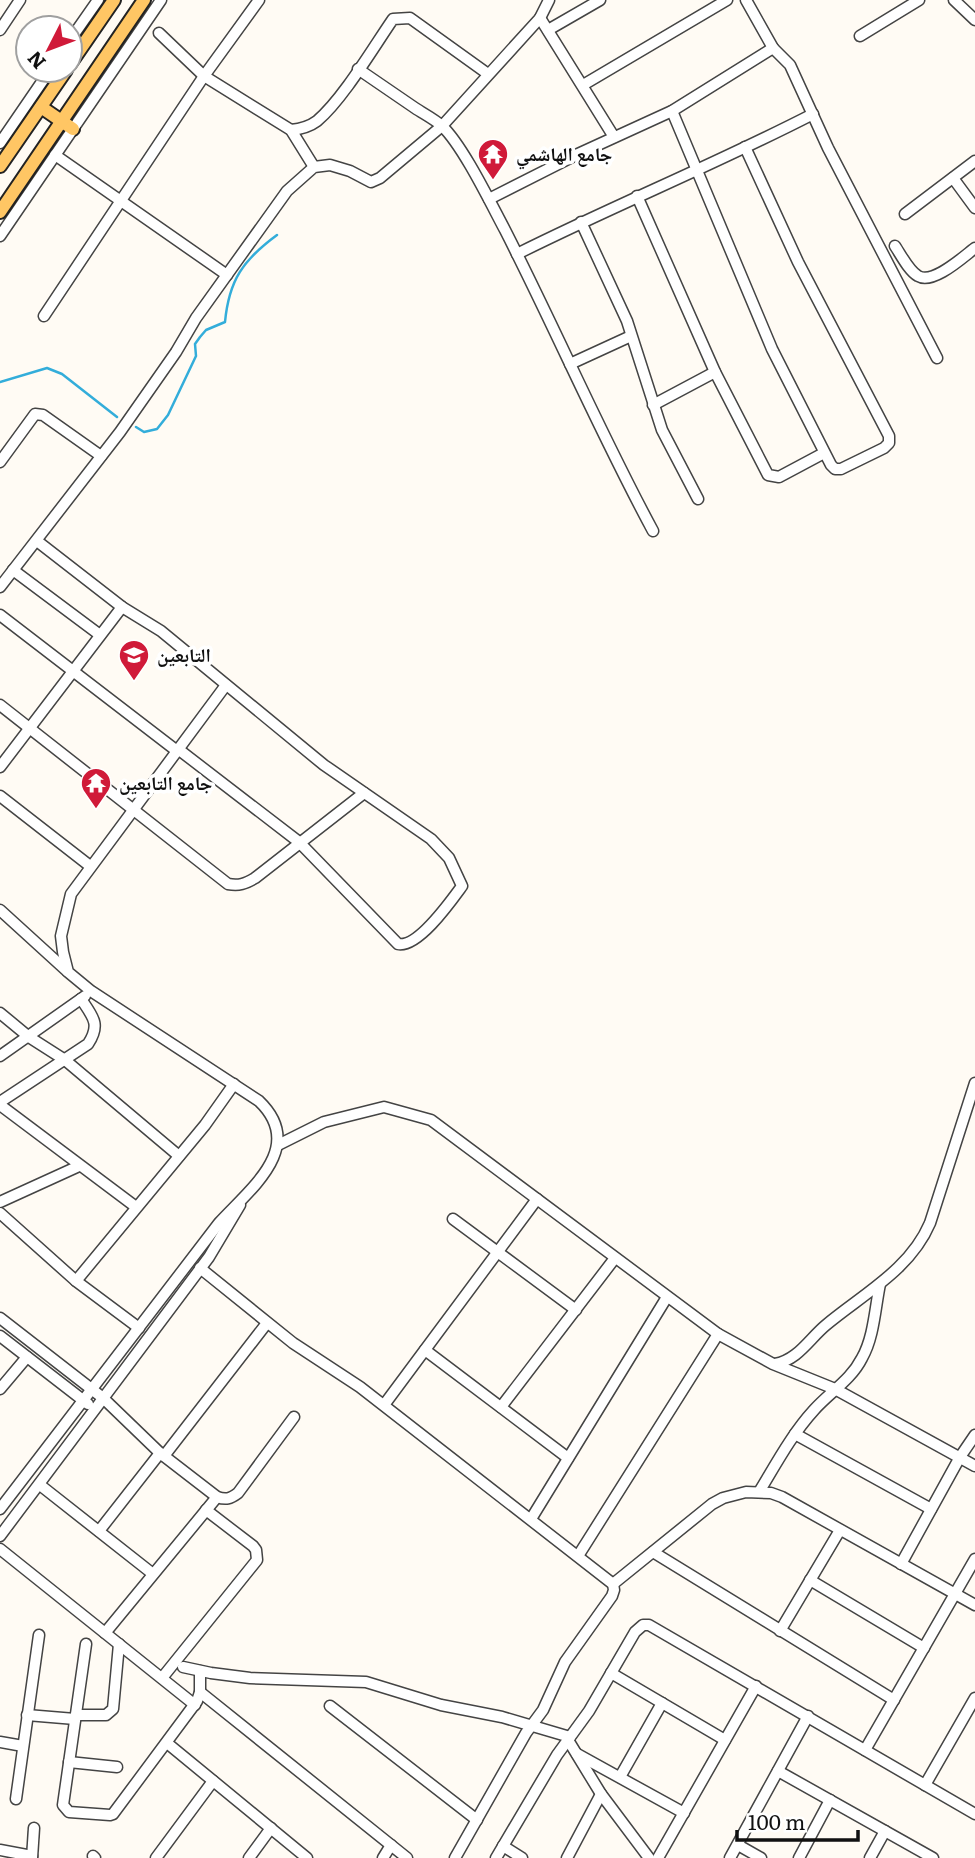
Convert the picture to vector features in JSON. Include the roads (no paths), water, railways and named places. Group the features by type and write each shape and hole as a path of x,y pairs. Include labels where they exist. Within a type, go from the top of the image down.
{"main road":[{"path":"84,44 114,0"},
{"path":"0,212 68,125 144,0"},
{"path":"0,166 57,84"},
{"path":"41,107 68,125"}],"street":[{"path":"0,30 20,0"},
{"path":"84,20 98,0"},
{"path":"0,236 55,155 68,125 161,0"},
{"path":"44,316 204,76 259,0"},
{"path":"0,587 166,368 196,318 287,191 314,167 330,165 350,171 371,182 380,178 442,126 540,18 549,0"},
{"path":"548,30 600,0"},
{"path":"583,85 727,0"},
{"path":"746,0 774,48 790,65 937,358"},
{"path":"860,36 919,0"},
{"path":"954,0 975,20"},
{"path":"291,130 305,128 317,121 393,19 410,18 488,74"},
{"path":"540,18 614,137"},
{"path":"159,33 204,76 291,130 314,167"},
{"path":"489,199 672,111 774,48"},
{"path":"358,69 442,126 461,152 517,254 624,477 653,531"},
{"path":"0,143 40,84"},
{"path":"672,111 694,170 772,349 824,453 833,468 838,470 884,448 889,443 889,436 826,319 745,147"},
{"path":"517,254 813,114"},
{"path":"55,155 227,275"},
{"path":"905,214 975,161"},
{"path":"953,178 975,208"},
{"path":"637,196 715,372 768,475 779,477 824,453"},
{"path":"581,222 631,336 653,405 673,455 698,499"},
{"path":"895,246 916,275 925,278 936,276 975,248"},
{"path":"570,364 631,336"},
{"path":"653,405 715,372"},
{"path":"0,462 35,414 43,415 101,456"},
{"path":"0,615 299,842 398,944 407,944 436,919 463,886 449,858 437,845 324,765 161,631 122,607 37,541"},
{"path":"13,570 100,635"},
{"path":"0,768 122,607"},
{"path":"68,972 61,936 71,894 226,685"},
{"path":"0,705 228,884 247,883 364,793"},
{"path":"0,796 90,866"},
{"path":"0,910 91,991 260,1101 276,1124 278,1145 270,1164 244,1198 219,1223 0,1509"},
{"path":"0,1056 91,991"},
{"path":"81,999 96,1026 95,1034 88,1044 0,1104 136,1207"},
{"path":"0,1013 29,1037 65,1060 179,1156"},
{"path":"773,1364 794,1357 828,1323 880,1284 912,1253 925,1234 975,1083"},
{"path":"76,1282 205,1125 234,1084"},
{"path":"278,1145 324,1122 375,1108 393,1108 423,1117 439,1125 718,1334 773,1364 835,1389 975,1466"},
{"path":"0,1202 79,1166"},
{"path":"0,1536 200,1268 224,1234 244,1198"},
{"path":"384,1405 537,1199"},
{"path":"0,1213 76,1282 139,1328"},
{"path":"453,1219 576,1310"},
{"path":"500,1407 615,1258"},
{"path":"200,1268 267,1323 384,1405 613,1584"},
{"path":"758,1492 813,1410 854,1372 867,1348 880,1284"},
{"path":"531,1519 667,1297"},
{"path":"0,1318 103,1398 162,1454 217,1497 232,1498 238,1493 294,1417"},
{"path":"99,1531 267,1323"},
{"path":"578,1556 718,1334"},
{"path":"0,1336 94,1409"},
{"path":"425,1350 568,1458"},
{"path":"0,1389 27,1357"},
{"path":"795,1434 931,1509"},
{"path":"901,1564 975,1435"},
{"path":"40,1485 153,1574"},
{"path":"455,1858 547,1701 565,1662 612,1596 613,1584 723,1498 746,1492 782,1497 975,1605"},
{"path":"105,1633 217,1497"},
{"path":"162,1678 257,1560 253,1546 206,1510"},
{"path":"780,1631 840,1530"},
{"path":"0,1549 195,1704"},
{"path":"653,1552 894,1700"},
{"path":"865,1750 975,1559"},
{"path":"810,1580 925,1648"},
{"path":"496,1858 589,1711 638,1627 649,1625 975,1814"},
{"path":"16,1799 38,1635"},
{"path":"86,1644 64,1808 69,1812 110,1815 195,1704 200,1692 200,1671"},
{"path":"27,1715 106,1715 113,1709 119,1644"},
{"path":"183,1667 250,1678 366,1682 531,1726 569,1739 601,1794 644,1856"},
{"path":"611,1673 725,1740"},
{"path":"658,1858 756,1686"},
{"path":"200,1692 407,1858"},
{"path":"925,1785 975,1698"},
{"path":"620,1777 662,1703"},
{"path":"330,1706 477,1820"},
{"path":"730,1858 808,1716"},
{"path":"0,1742 23,1746"},
{"path":"167,1742 307,1858"},
{"path":"575,1753 684,1812"},
{"path":"69,1762 117,1767"},
{"path":"778,1771 933,1858"},
{"path":"156,1858 213,1781"},
{"path":"567,1858 601,1794"},
{"path":"799,1858 830,1800"},
{"path":"0,1850 32,1857 34,1828"},
{"path":"249,1858 271,1829"},
{"path":"870,1858 885,1831"},
{"path":"383,1858 391,1845"},
{"path":"738,1845 761,1858"},
{"path":"503,1846 522,1858"}],"waterway":[{"path":"136,427 144,432 157,429 168,415 196,356 195,344 206,330 225,322 230,294 240,272 255,253 277,235"},
{"path":"0,382 47,368 62,374 117,417"}],"place":[{"name":"جامع الهاشمي","path":"493,181"},
{"name":"التابعين","path":"134,682"},
{"name":"جامع التابعين","path":"96,810"}]}
